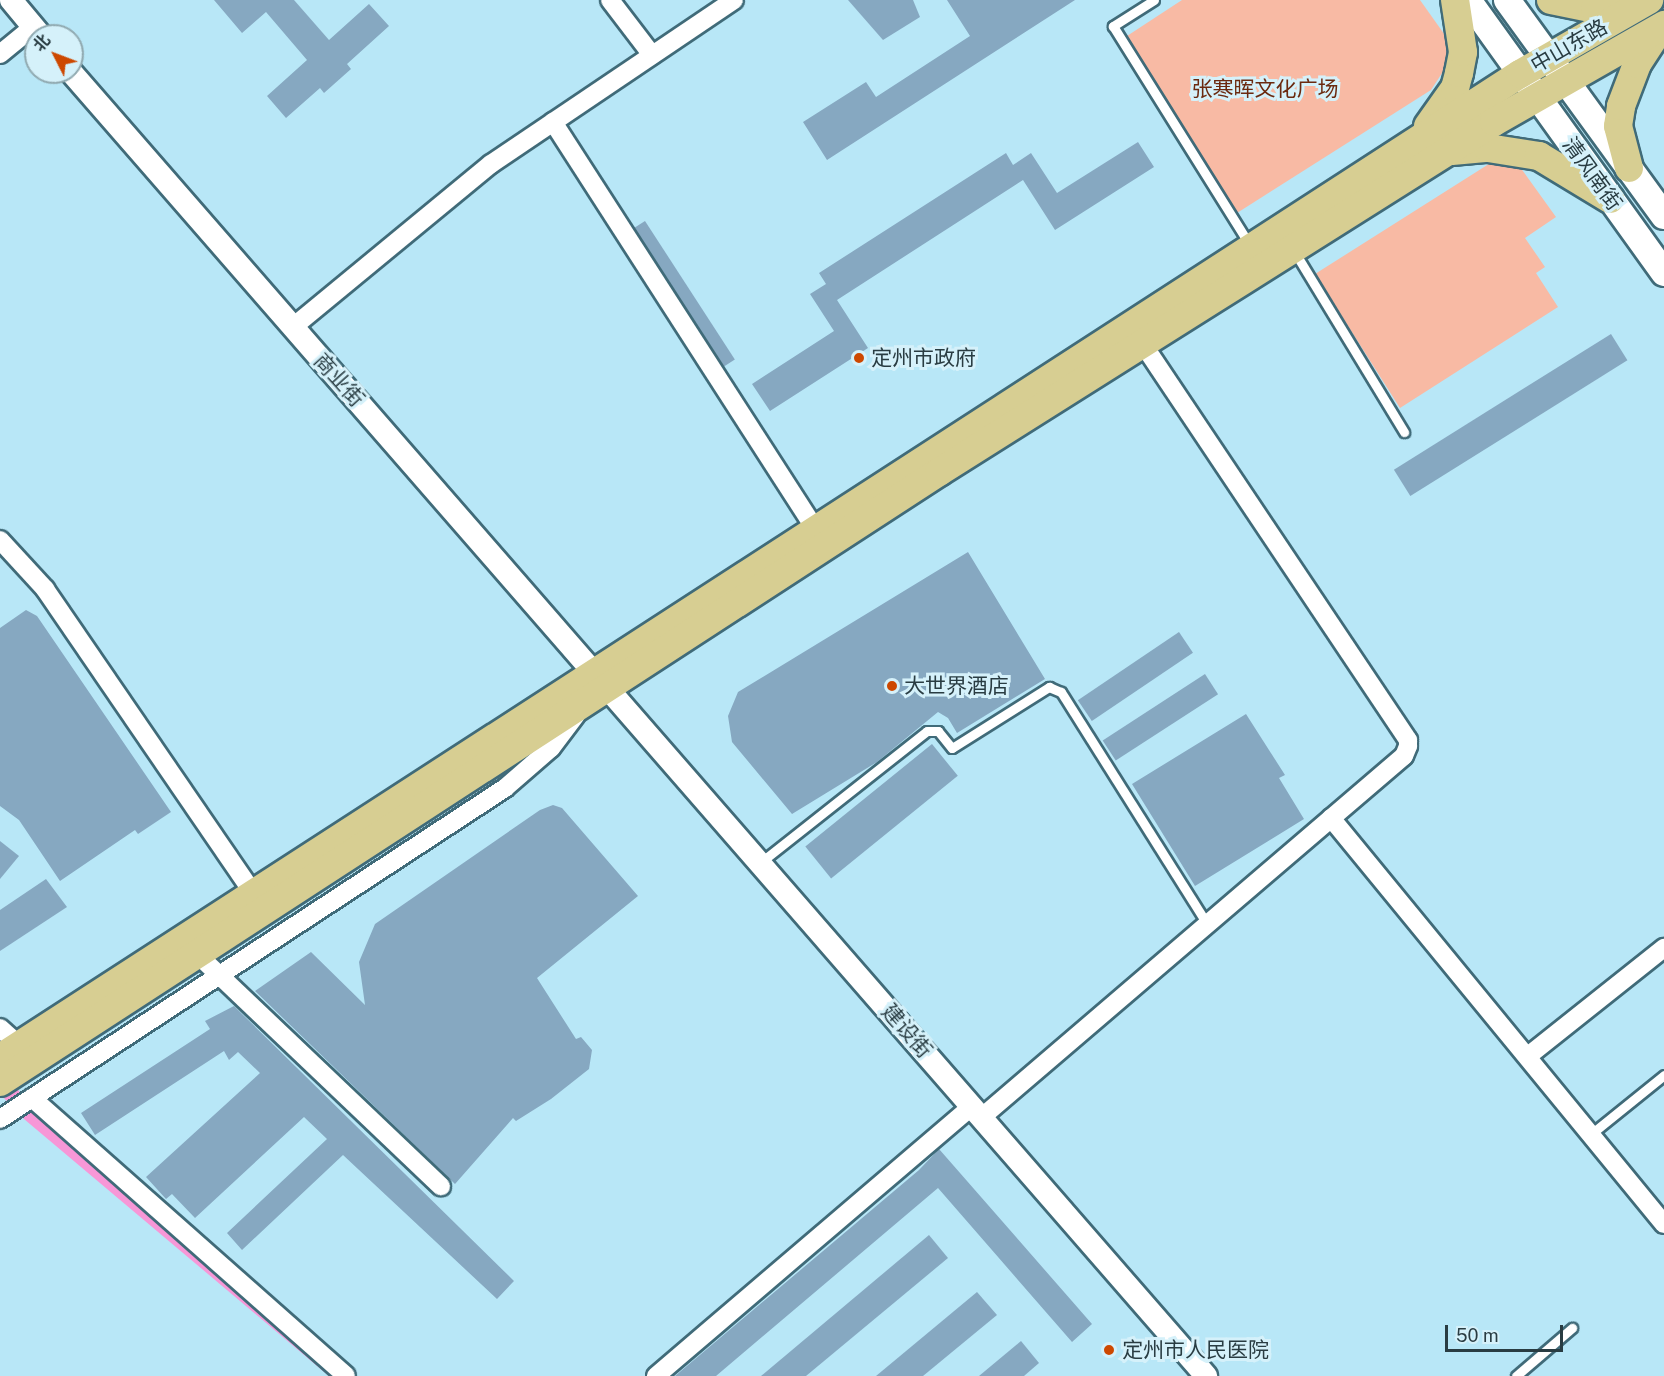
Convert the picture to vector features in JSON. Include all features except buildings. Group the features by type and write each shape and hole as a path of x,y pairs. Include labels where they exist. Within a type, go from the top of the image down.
{"main road":[{"path":"1413,143 1455,87 1463,52 1455,0"},
{"name":"清风南街","path":"1468,0 1664,273"},
{"name":"清风南街","path":"1507,0 1664,216"},
{"path":"1551,0 1595,9 1644,3"},
{"name":"中山东路","path":"597,686 815,528 1520,74 1644,3"},
{"name":"中山东路","path":"597,686 1447,152 1664,25"},
{"path":"1629,168 1618,126 1621,106 1636,64 1664,25"},
{"path":"1447,152 1488,148 1539,156 1610,199"},
{"path":"6,1044 597,686"},
{"path":"0,1082 197,954 597,686"}],"street":[{"path":"11,0 31,24"},
{"path":"610,0 652,55"},
{"path":"292,327 491,164 734,0"},
{"path":"0,54 24,39"},
{"name":"商业街","path":"81,84 292,327 597,686"},
{"path":"553,122 815,528"},
{"path":"656,1376 1207,924 1404,756 1408,740 1143,344"},
{"path":"0,540 45,589 253,893"},
{"path":"0,1119 505,788 551,748 597,686"},
{"name":"建设街","path":"597,686 760,862 1206,1376"},
{"path":"1331,818 1664,1224"},
{"path":"1528,1056 1664,948"},
{"path":"197,954 441,1186"},
{"path":"32,1098 346,1376"}],"lane":[{"path":"1154,0 1113,26 1251,247"},
{"path":"1292,249 1404,432"},
{"path":"760,862 927,730 938,731 952,748 1049,687 1061,692 1207,924"},
{"path":"1591,1134 1664,1075"},
{"path":"1516,1376 1572,1328"}],"green space":[{"name":"张寒晖文化广场","path":"1182,0 1420,0 1447,38 1448,64 1431,90 1237,213 1127,36"},
{"path":"1492,162 1520,167 1556,217 1525,238 1545,267 1536,273 1558,307 1400,408 1315,274"}],"shaded area":[{"path":"0,1068 33,1108 343,1376 329,1376 24,1119 0,1094"}],"place":[{"name":"定州市政府","path":"859,358"},
{"name":"大世界酒店","path":"892,686"},
{"name":"定州市人民医院","path":"1109,1350"}]}
